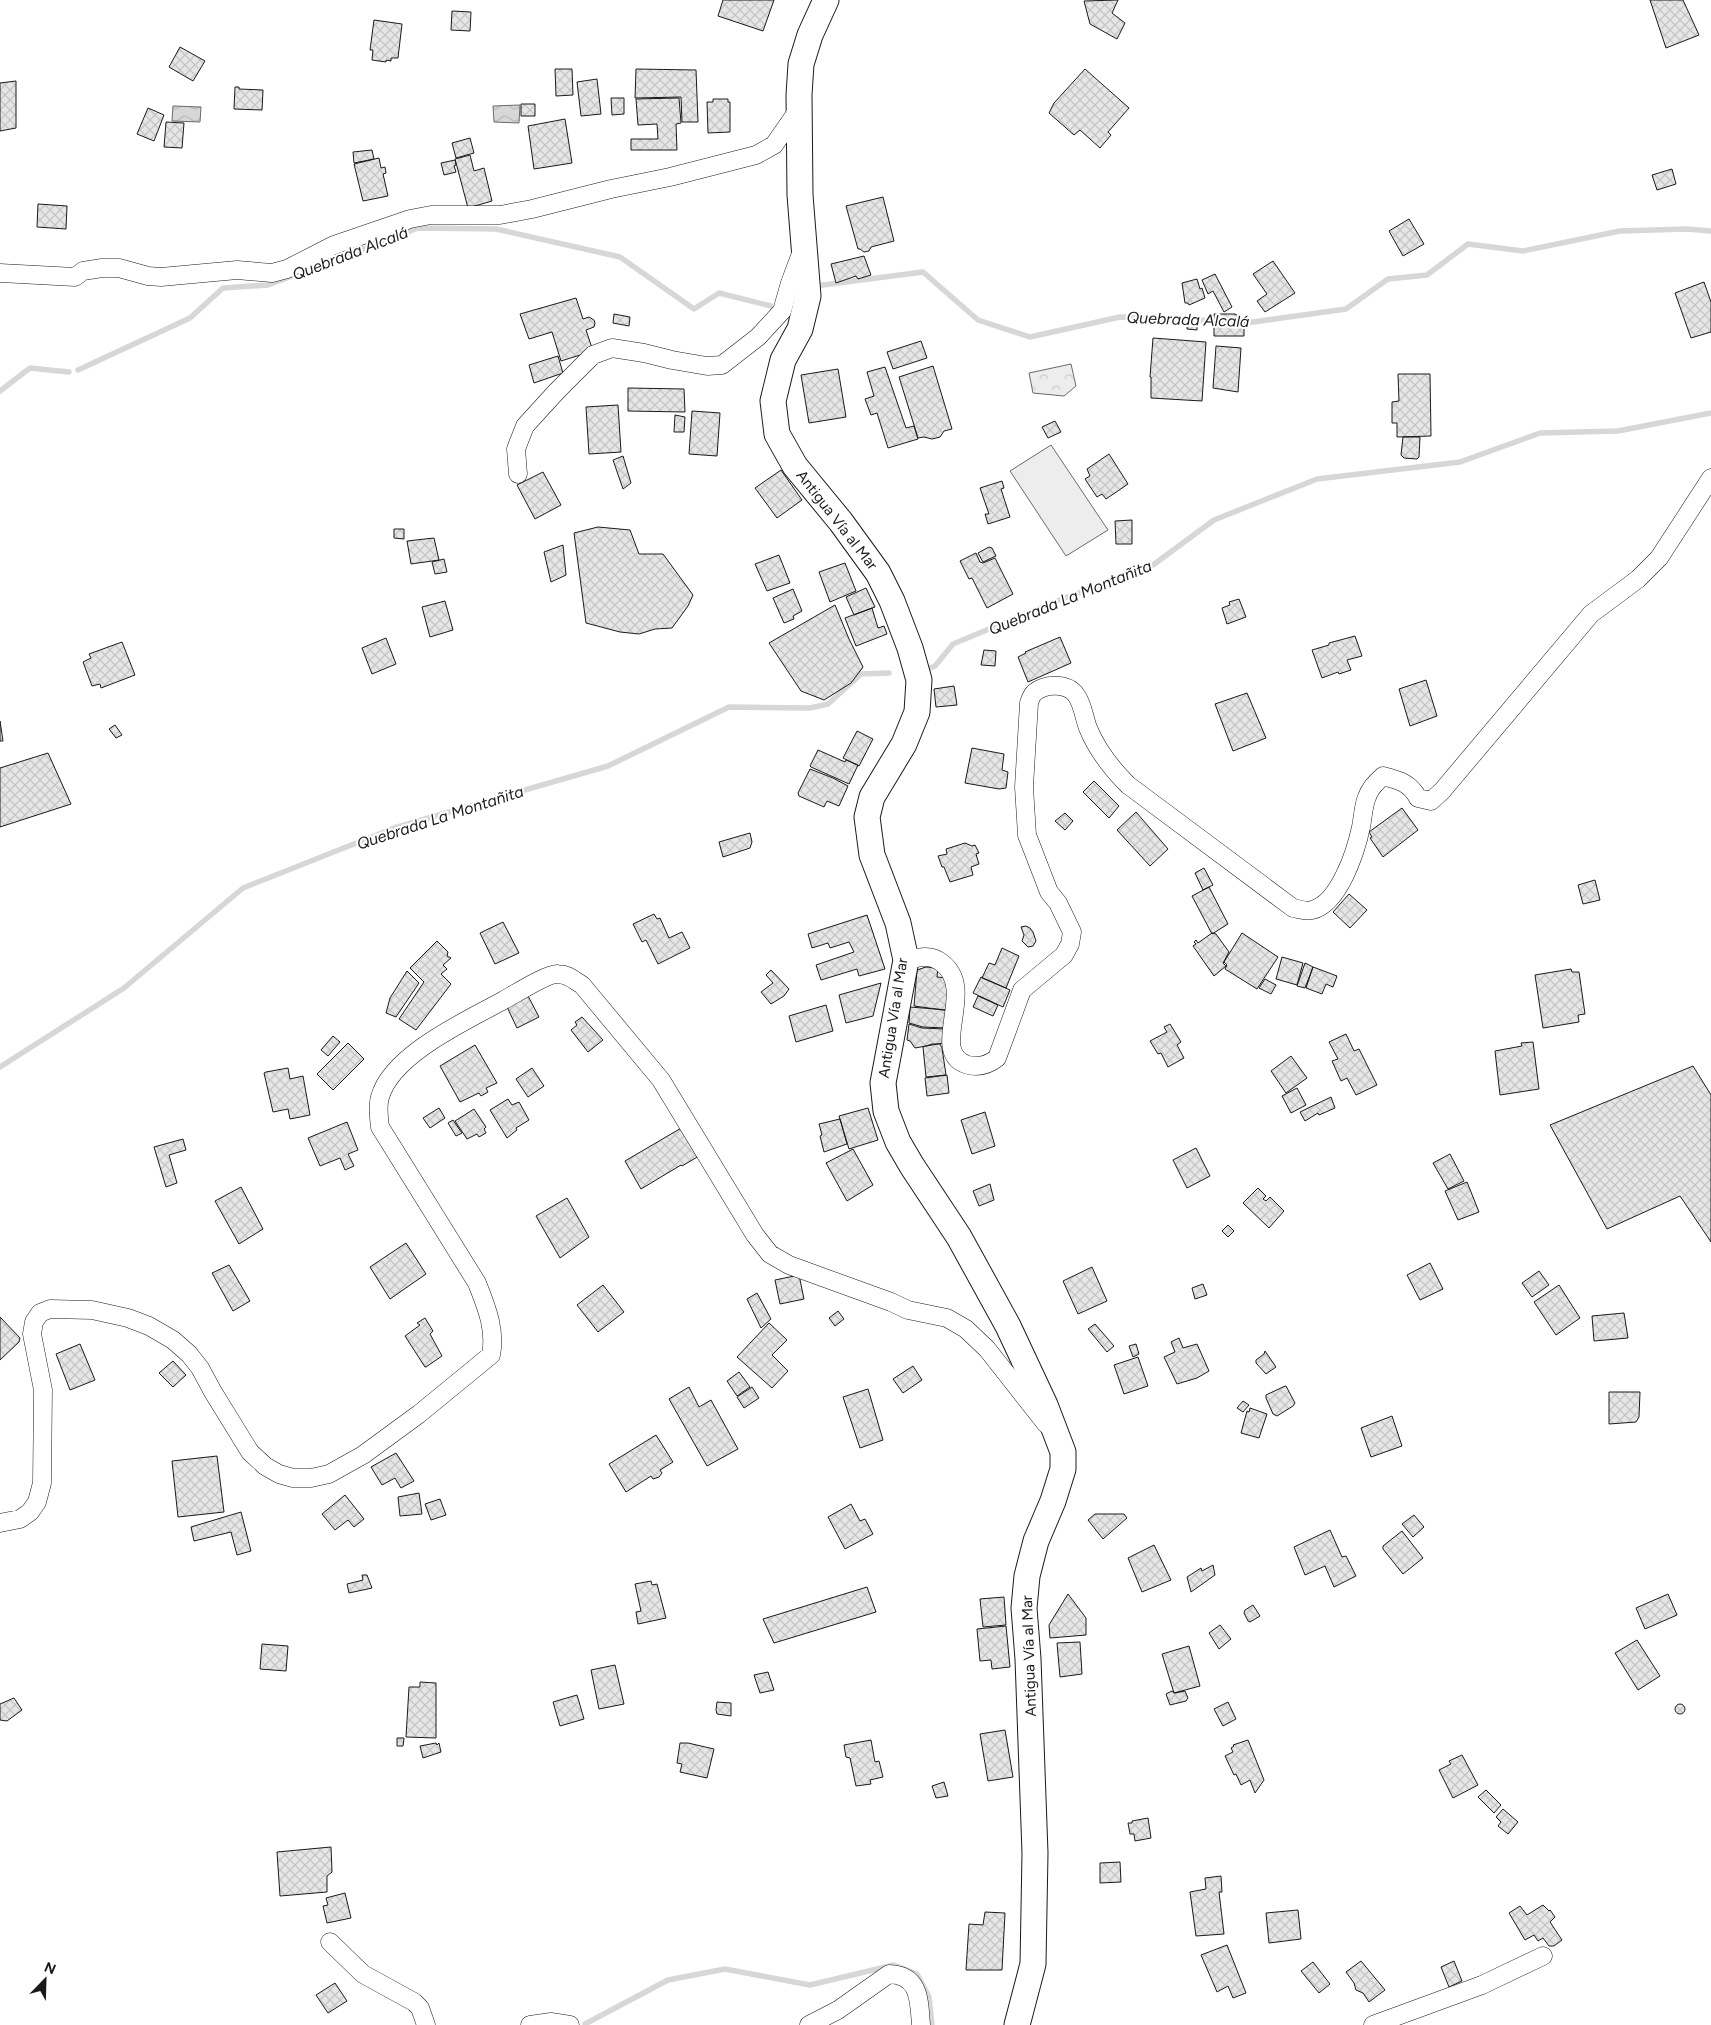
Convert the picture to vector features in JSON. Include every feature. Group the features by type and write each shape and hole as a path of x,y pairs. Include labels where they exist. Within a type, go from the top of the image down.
{"main road":[{"name":"Antigua Vía al Mar","path":"826,0 810,35 801,64 799,185 808,296 800,329 783,360 773,401 777,434 794,466 841,522 878,573 892,601 910,648 919,680 916,712 904,744 872,797 867,817 872,854 898,923 906,960 882,1083 886,1111 898,1142 959,1237 1008,1326 1061,1443 1063,1452 1063,1468 1053,1501 1036,1541 1027,1576 1024,1608 1028,1659 1035,1853 1033,1964 1017,2025"}],"street":[{"path":"0,274 75,277 83,271 102,268 119,268 148,276 161,277 237,270 272,273 287,269 334,245 410,219 431,215 500,215 756,156 774,145 799,109"},
{"path":"518,474 516,450 525,426 593,355 612,348 644,352 672,360 707,366 722,365 758,337 782,311 803,247"},
{"path":"906,960 924,956 940,961 950,969 956,990 956,1006 950,1040 953,1052 956,1058 963,1063 978,1066 988,1064 997,1058 1022,990 1064,955 1070,944 1072,932 1058,903 1049,892 1039,869 1026,835 1024,812 1029,703 1033,694 1039,690 1057,686 1068,688 1077,696 1088,729 1099,750 1112,769 1128,785 1293,908 1312,910 1320,906 1330,898 1350,864 1361,829 1366,798 1374,784 1383,776 1404,782 1413,788 1418,798 1431,801 1442,791 1591,614 1638,579 1659,558 1711,478"},
{"path":"0,1523 20,1519 30,1512 37,1502 42,1483 43,1390 32,1334 34,1322 40,1313 50,1309 92,1310 128,1318 149,1326 173,1340 190,1354 200,1368 250,1452 279,1474 293,1478 311,1478 329,1474 363,1455 419,1414 491,1355 493,1344 486,1306 476,1283 380,1127 378,1110 380,1096 396,1070 412,1055 442,1034 529,986 557,974 568,976 582,985 661,1080 755,1235 770,1254 789,1265 908,1310 947,1318 966,1329 987,1349 1061,1443"},
{"path":"330,1942 363,1974 414,2002 420,2008 426,2025"},
{"path":"1373,2025 1482,1985 1543,1956"},
{"path":"809,2025 838,2010 889,1974 899,1974 908,1978 916,1989 921,2025"},
{"path":"530,2025 551,2022 570,2025"}],"green space":[{"path":"1071,364 1076,386 1064,396 1033,393 1029,373"}],"shaded area":[{"path":"1051,445 1108,530 1066,556 1010,471"}],"water":[{"path":"520,105 519,123 494,122 493,106"},
{"path":"173,106 201,107 200,122 172,121"}],"building":[{"path":"723,0 774,0 763,31 718,16"},
{"path":"1118,0 1112,13 1125,23 1117,39 1090,24 1084,1"},
{"path":"1650,0 1683,0 1699,35 1666,48"},
{"path":"452,11 471,12 470,31 451,30"},
{"path":"374,20 402,24 398,58 391,58 391,61 386,60 386,62 372,60 373,50 370,50"},
{"path":"180,47 205,61 193,81 169,67"},
{"path":"555,69 572,69 573,95 556,96"},
{"path":"636,69 696,70 698,122 682,122 681,97 635,98"},
{"path":"1085,69 1129,108 1108,132 1111,135 1100,148 1080,130 1074,135 1049,113 1054,103"},
{"path":"597,79 601,114 581,116 577,82"},
{"path":"16,81 16,128 0,131 0,83"},
{"path":"235,87 239,87 239,89 263,90 262,110 234,109"},
{"path":"611,98 624,98 624,114 612,115"},
{"path":"679,98 681,123 676,124 677,150 631,150 631,139 658,139 657,124 638,125 636,99"},
{"path":"713,99 728,99 728,102 730,102 730,132 708,133 707,102 713,102"},
{"path":"521,104 535,104 535,116 521,116"},
{"path":"148,108 164,115 154,141 137,134"},
{"path":"565,119 572,163 534,169 528,126"},
{"path":"166,122 184,123 182,148 164,147"},
{"path":"470,138 474,153 456,158 452,143"},
{"path":"372,150 374,159 354,163 353,152"},
{"path":"470,155 474,171 484,168 492,201 468,208 455,159"},
{"path":"379,158 381,168 385,167 386,173 383,174 388,196 363,201 354,164"},
{"path":"455,160 456,172 444,175 441,163"},
{"path":"1672,169 1676,184 1657,190 1652,175"},
{"path":"883,197 894,241 871,247 869,251 864,252 858,249 846,206"},
{"path":"38,204 67,206 66,229 37,227"},
{"path":"1409,219 1424,244 1403,256 1389,231"},
{"path":"864,256 871,275 858,279 856,276 836,283 831,264"},
{"path":"1273,261 1295,293 1265,312 1257,301 1267,294 1253,274"},
{"path":"1215,274 1232,307 1224,312 1213,291 1208,294 1202,280"},
{"path":"1197,279 1205,298 1189,305 1185,303 1182,283"},
{"path":"1704,282 1711,302 1711,332 1691,338 1675,293"},
{"path":"576,298 583,319 589,317 595,323 594,327 586,330 593,351 561,361 552,332 529,339 520,314"},
{"path":"614,314 630,317 629,326 613,323"},
{"path":"1214,314 1235,314 1244,319 1244,336 1214,336"},
{"path":"1188,318 1197,318 1197,330 1187,329"},
{"path":"1153,338 1206,342 1202,401 1151,398 1150,377"},
{"path":"921,341 927,358 893,369 887,352"},
{"path":"1216,346 1241,348 1238,392 1213,388"},
{"path":"558,356 563,373 534,383 529,365"},
{"path":"933,366 952,429 944,431 940,437 932,439 918,438 899,377"},
{"path":"885,367 906,428 914,426 918,439 888,448 877,413 871,415 865,399 874,396 867,372"},
{"path":"838,369 846,417 809,423 801,375"},
{"path":"1398,374 1430,374 1431,436 1397,437 1397,423 1392,423 1392,402 1399,401"},
{"path":"628,388 684,389 685,412 628,411"},
{"path":"618,405 621,452 589,454 586,407"},
{"path":"692,411 720,413 717,456 689,454"},
{"path":"675,415 685,417 684,432 674,432"},
{"path":"1055,421 1061,432 1048,438 1042,427"},
{"path":"1403,437 1420,437 1419,457 1417,459 1404,458 1401,455"},
{"path":"1109,454 1128,484 1106,499 1102,494 1097,497 1085,479 1090,476 1087,469"},
{"path":"623,456 631,483 623,489 613,460"},
{"path":"781,470 802,500 777,518 755,488"},
{"path":"543,472 561,505 535,519 517,485"},
{"path":"1002,481 1004,488 1001,489 1010,517 988,524 985,514 989,514 980,488"},
{"path":"1132,520 1132,544 1116,544 1115,521"},
{"path":"598,527 630,530 639,554 663,554 693,595 688,606 672,628 655,629 639,634 620,632 586,623 574,533"},
{"path":"394,529 404,529 404,539 394,538"},
{"path":"434,538 439,560 411,564 407,541"},
{"path":"563,545 566,575 551,582 544,552"},
{"path":"989,547 992,548 996,556 983,562 978,553"},
{"path":"976,553 980,562 983,563 995,558 1013,594 987,608 972,578 969,579 960,561"},
{"path":"779,555 790,583 767,591 755,564"},
{"path":"444,559 447,572 435,574 432,562"},
{"path":"845,563 856,591 830,602 819,572"},
{"path":"866,588 875,607 854,615 846,597"},
{"path":"793,589 802,611 793,616 794,619 784,623 773,598"},
{"path":"1239,599 1246,617 1227,624 1222,608 1230,605 1229,602"},
{"path":"445,601 453,630 430,637 422,607"},
{"path":"835,605 863,667 851,683 824,700 801,691 769,643"},
{"path":"872,608 878,628 884,626 887,634 856,646 845,618"},
{"path":"1355,636 1362,656 1347,660 1351,670 1339,674 1338,672 1322,678 1312,650"},
{"path":"1060,637 1071,663 1028,682 1018,657 1025,652"},
{"path":"386,638 396,664 372,674 362,648"},
{"path":"122,642 135,675 101,688 100,684 92,686 83,662 91,658 89,654"},
{"path":"984,650 996,651 995,666 981,665"},
{"path":"1426,680 1437,716 1410,726 1399,689"},
{"path":"954,686 957,705 936,707 934,689"},
{"path":"1247,693 1266,738 1233,751 1215,704"},
{"path":"0,721 3,741 0,741"},
{"path":"115,725 122,735 116,738 109,729"},
{"path":"857,731 873,739 859,766 843,758"},
{"path":"972,748 1004,754 1002,770 1008,772 1006,788 999,789 965,783"},
{"path":"818,750 845,762 846,760 858,765 849,784 810,766"},
{"path":"48,753 71,804 0,827 0,768"},
{"path":"810,769 848,786 839,806 827,801 824,807 799,796 798,793"},
{"path":"1094,781 1119,806 1109,818 1083,792"},
{"path":"1402,808 1418,830 1383,857 1370,838 1372,837 1369,832"},
{"path":"1136,812 1168,849 1150,866 1117,830"},
{"path":"1065,813 1073,821 1065,830 1055,821"},
{"path":"750,833 752,842 750,848 723,857 719,842"},
{"path":"965,843 972,846 975,845 979,853 976,854 979,864 971,867 973,875 950,882 938,856 947,854 946,849"},
{"path":"1204,868 1213,885 1203,890 1195,873"},
{"path":"1595,880 1600,900 1583,904 1578,885"},
{"path":"1209,887 1228,924 1212,934 1192,896"},
{"path":"1349,894 1367,910 1350,928 1333,912"},
{"path":"654,914 657,919 660,918 669,938 682,932 690,948 658,964 646,940 642,942 633,924"},
{"path":"867,915 885,969 859,976 857,969 821,980 816,965 854,952 849,942 830,948 828,943 812,948 808,934"},
{"path":"503,922 519,953 495,964 480,933"},
{"path":"1026,926 1033,932 1036,941 1033,946 1028,947 1022,941 1024,935 1021,927"},
{"path":"1212,933 1216,934 1229,952 1223,963 1226,966 1214,976 1193,946 1196,944 1194,942 1196,940 1198,943"},
{"path":"1242,933 1278,957 1257,989 1225,969 1227,965 1224,962"},
{"path":"437,941 448,952 447,956 451,958 443,965 447,969 441,974 451,984 416,1030 399,1019 424,982 410,968"},
{"path":"1002,948 1019,956 1006,988 982,978 989,963 995,965"},
{"path":"1282,957 1303,963 1297,985 1276,979"},
{"path":"1305,963 1313,967 1305,988 1297,986"},
{"path":"926,967 938,968 937,977 947,978 950,1011 914,1006 917,970"},
{"path":"1313,967 1337,976 1333,987 1326,984 1322,994 1306,988"},
{"path":"1571,969 1572,972 1579,972 1585,1014 1578,1015 1579,1022 1543,1028 1535,975"},
{"path":"771,970 789,989 784,996 771,1004 761,992 773,983 766,975"},
{"path":"407,971 419,983 396,1017 386,1013 390,998"},
{"path":"981,977 1010,990 1003,1007 973,993"},
{"path":"1265,979 1276,985 1271,994 1259,988"},
{"path":"881,983 873,1016 846,1023 839,995"},
{"path":"528,996 539,1017 517,1028 507,1007"},
{"path":"978,996 998,1005 993,1016 973,1007"},
{"path":"826,1005 833,1031 796,1042 789,1016"},
{"path":"910,1007 948,1010 946,1028 923,1027 909,1023"},
{"path":"582,1017 603,1040 588,1052 571,1030 577,1025 575,1022"},
{"path":"909,1024 922,1028 944,1029 943,1043 915,1048 907,1040"},
{"path":"1170,1024 1181,1042 1177,1045 1184,1058 1168,1067 1161,1053 1158,1054 1150,1041 1167,1032 1164,1027"},
{"path":"1346,1034 1354,1051 1359,1049 1377,1085 1356,1095 1347,1078 1341,1081 1332,1061 1338,1059 1329,1042"},
{"path":"333,1036 340,1042 328,1056 321,1050"},
{"path":"1533,1042 1539,1089 1500,1095 1495,1051 1522,1046 1521,1043"},
{"path":"348,1043 364,1059 333,1090 317,1074"},
{"path":"940,1044 942,1048 946,1075 926,1077 923,1047"},
{"path":"475,1045 497,1083 486,1088 488,1092 481,1096 479,1093 460,1102 440,1066"},
{"path":"1291,1056 1307,1078 1286,1093 1271,1071"},
{"path":"1693,1066 1711,1095 1711,1242 1680,1196 1607,1229 1550,1125"},
{"path":"288,1068 290,1079 303,1076 310,1115 290,1119 288,1109 273,1112 264,1073"},
{"path":"532,1068 544,1086 528,1097 516,1079"},
{"path":"947,1075 949,1093 927,1096 925,1078"},
{"path":"1297,1088 1306,1105 1291,1113 1282,1096"},
{"path":"1331,1097 1335,1108 1319,1115 1318,1113 1305,1121 1300,1112"},
{"path":"508,1099 512,1105 519,1102 529,1120 516,1128 517,1130 507,1138 490,1110"},
{"path":"439,1108 445,1118 430,1128 423,1118"},
{"path":"868,1108 878,1140 849,1149 839,1116"},
{"path":"474,1109 486,1127 484,1129 486,1133 479,1137 477,1134 467,1139 455,1121"},
{"path":"985,1112 995,1146 972,1154 961,1120"},
{"path":"840,1119 847,1144 824,1152 819,1124"},
{"path":"453,1120 462,1133 456,1136 448,1123"},
{"path":"347,1122 358,1150 348,1154 354,1166 345,1170 340,1158 320,1166 308,1138"},
{"path":"683,1127 699,1156 641,1189 625,1161"},
{"path":"183,1139 186,1150 169,1155 177,1183 166,1187 154,1147"},
{"path":"1196,1148 1210,1176 1187,1188 1173,1160"},
{"path":"853,1149 873,1185 847,1201 826,1163"},
{"path":"1450,1154 1464,1181 1448,1189 1433,1163"},
{"path":"1467,1182 1479,1212 1458,1220 1445,1191"},
{"path":"990,1184 994,1200 979,1206 973,1191"},
{"path":"241,1187 263,1229 239,1244 215,1201"},
{"path":"1258,1188 1266,1196 1263,1199 1266,1201 1270,1197 1284,1211 1269,1228 1243,1203"},
{"path":"567,1198 589,1237 560,1258 536,1216"},
{"path":"1228,1225 1234,1231 1228,1237 1222,1231"},
{"path":"406,1243 426,1274 390,1299 370,1267"},
{"path":"1430,1263 1443,1289 1420,1300 1407,1275"},
{"path":"229,1265 250,1301 233,1311 212,1273"},
{"path":"1092,1267 1107,1301 1078,1314 1063,1281"},
{"path":"1539,1271 1549,1285 1532,1297 1522,1283"},
{"path":"799,1275 804,1299 780,1304 775,1280"},
{"path":"1203,1284 1207,1295 1195,1299 1192,1288"},
{"path":"603,1285 624,1312 598,1332 577,1305"},
{"path":"1559,1285 1580,1318 1556,1335 1534,1302"},
{"path":"757,1293 771,1319 761,1328 747,1299"},
{"path":"838,1311 844,1319 835,1326 829,1318"},
{"path":"1624,1313 1628,1338 1594,1341 1592,1316"},
{"path":"0,1317 20,1338 19,1342 0,1360"},
{"path":"425,1318 433,1331 430,1334 442,1356 426,1367 405,1336 420,1325 417,1323"},
{"path":"769,1323 787,1340 772,1355 788,1371 772,1388 737,1357"},
{"path":"1095,1324 1114,1346 1107,1352 1088,1329"},
{"path":"1179,1338 1183,1348 1197,1344 1209,1371 1197,1378 1177,1384 1164,1357 1175,1352 1171,1342"},
{"path":"80,1344 95,1380 70,1390 56,1354"},
{"path":"1136,1344 1139,1354 1133,1357 1129,1346"},
{"path":"1265,1351 1276,1367 1266,1374 1256,1363 1256,1360"},
{"path":"1138,1357 1148,1386 1124,1394 1114,1365"},
{"path":"173,1361 186,1375 173,1387 159,1373"},
{"path":"913,1366 922,1380 903,1393 893,1379"},
{"path":"739,1372 750,1387 737,1396 727,1381"},
{"path":"1286,1386 1295,1403 1277,1416 1273,1414 1266,1395"},
{"path":"689,1387 699,1407 711,1400 738,1449 707,1466 669,1399"},
{"path":"752,1387 759,1398 744,1408 737,1397"},
{"path":"868,1389 883,1440 860,1448 843,1397"},
{"path":"1609,1392 1640,1392 1639,1417 1636,1422 1609,1424"},
{"path":"1243,1401 1249,1405 1243,1412 1237,1408"},
{"path":"1250,1408 1267,1414 1259,1438 1241,1433 1247,1411 1249,1412"},
{"path":"1392,1416 1402,1446 1371,1457 1361,1428"},
{"path":"656,1435 673,1462 660,1470 662,1473 659,1477 653,1479 651,1476 626,1492 609,1464"},
{"path":"396,1453 414,1481 401,1488 395,1478 382,1485 371,1467"},
{"path":"217,1456 224,1512 178,1517 172,1461"},
{"path":"419,1493 422,1514 400,1516 398,1497"},
{"path":"345,1495 364,1519 354,1527 348,1520 335,1530 322,1514"},
{"path":"440,1499 446,1515 431,1520 425,1504"},
{"path":"851,1504 860,1521 865,1519 873,1534 845,1549 828,1517"},
{"path":"241,1512 251,1551 237,1555 231,1532 194,1541 191,1527"},
{"path":"1095,1514 1124,1514 1127,1518 1103,1539 1088,1520"},
{"path":"1414,1515 1424,1527 1413,1537 1402,1524"},
{"path":"1330,1530 1342,1557 1346,1556 1356,1576 1334,1587 1325,1566 1305,1575 1294,1547"},
{"path":"1402,1531 1423,1558 1403,1574 1383,1549 1383,1546"},
{"path":"1154,1545 1171,1580 1142,1592 1128,1558"},
{"path":"1213,1565 1215,1575 1191,1592 1187,1577 1201,1568 1202,1571"},
{"path":"362,1575 367,1575 372,1588 349,1593 347,1584 363,1580"},
{"path":"651,1581 652,1585 657,1584 666,1618 638,1624 636,1612 641,1611 635,1584"},
{"path":"867,1587 876,1612 774,1643 763,1619"},
{"path":"1068,1594 1086,1618 1086,1635 1050,1638 1049,1625"},
{"path":"1668,1594 1677,1615 1645,1629 1636,1608"},
{"path":"1004,1597 1006,1625 983,1627 980,1599"},
{"path":"1253,1605 1260,1616 1250,1622 1244,1613 1245,1610"},
{"path":"1220,1625 1231,1639 1219,1649 1209,1633"},
{"path":"1006,1626 1010,1667 992,1669 991,1660 980,1661 977,1629"},
{"path":"1637,1640 1660,1676 1638,1690 1615,1653"},
{"path":"1080,1642 1082,1674 1060,1677 1057,1643"},
{"path":"262,1644 288,1646 286,1671 260,1669"},
{"path":"1189,1646 1200,1686 1174,1693 1162,1654"},
{"path":"615,1665 624,1704 599,1709 591,1670"},
{"path":"768,1672 774,1690 760,1693 754,1675"},
{"path":"420,1682 436,1683 436,1738 406,1737 409,1687 420,1687"},
{"path":"1172,1691 1175,1693 1185,1691 1188,1698 1186,1701 1170,1705 1166,1694"},
{"path":"577,1695 584,1719 560,1726 553,1702"},
{"path":"14,1698 22,1710 7,1721 0,1720 0,1704"},
{"path":"717,1702 731,1703 731,1716 717,1714"},
{"path":"1228,1702 1236,1719 1223,1726 1214,1709"},
{"path":"1680,1704 1685,1709 1680,1714 1675,1709"},
{"path":"1005,1730 1013,1777 988,1781 980,1734"},
{"path":"397,1738 404,1738 403,1746 397,1746"},
{"path":"871,1740 875,1762 879,1761 883,1777 870,1780 871,1784 856,1786 850,1758 846,1757 844,1745"},
{"path":"1248,1740 1264,1780 1255,1793 1250,1780 1241,1785 1225,1756 1233,1752 1231,1748 1233,1745"},
{"path":"436,1743 437,1745 439,1743 441,1752 423,1758 420,1746"},
{"path":"680,1743 714,1749 707,1778 680,1772 682,1764 677,1763"},
{"path":"1462,1755 1478,1785 1453,1798 1439,1770 1451,1764 1449,1761"},
{"path":"944,1782 948,1796 936,1798 932,1786"},
{"path":"1486,1790 1501,1805 1494,1813 1478,1797"},
{"path":"1503,1809 1518,1822 1508,1834 1498,1826 1501,1822 1496,1817"},
{"path":"1148,1818 1151,1838 1135,1841 1134,1834 1130,1834 1128,1823"},
{"path":"331,1847 332,1872 327,1876 327,1892 280,1896 277,1852"},
{"path":"1120,1862 1121,1882 1100,1883 1100,1863"},
{"path":"1221,1876 1222,1892 1219,1892 1224,1934 1196,1936 1190,1892 1206,1889 1205,1878"},
{"path":"345,1893 351,1918 327,1923 323,1906 328,1905 326,1898"},
{"path":"1543,1905 1555,1917 1550,1922 1562,1940 1554,1946 1549,1946 1543,1938 1538,1941 1534,1935 1525,1940 1509,1913 1520,1906 1527,1915"},
{"path":"1298,1910 1301,1939 1269,1943 1266,1913"},
{"path":"985,1912 1005,1913 1002,1970 966,1970 969,1924 983,1925"},
{"path":"1227,1945 1246,1993 1233,1998 1228,1986 1217,1992 1201,1955"},
{"path":"1361,1961 1385,1990 1369,2002 1363,1993 1356,1990 1354,1983 1346,1972"},
{"path":"1454,1961 1462,1981 1449,1987 1441,1967"},
{"path":"1313,1962 1330,1984 1319,1993 1301,1971"},
{"path":"335,1983 347,2001 328,2013 316,1995"}],"waterway":[{"name":"Quebrada Alcalá","path":"78,370 190,318 223,288 268,285 418,228 496,229 620,257 694,309 719,293 771,306"},
{"name":"Quebrada Alcalá","path":"1237,322 1246,323 1346,309 1388,279 1427,275 1468,244 1523,251 1620,231 1687,229 1711,231"},
{"name":"Quebrada Alcalá","path":"815,286 923,272 978,320 1030,337 1120,317 1220,321"},
{"name":"Quebrada Alcalá","path":"0,391 30,368 69,372"},
{"name":"Quebrada La Montañita","path":"923,671 935,666 953,644 1054,602 1153,565 1214,520 1317,479 1460,462 1540,433 1618,431 1711,413"},
{"name":"Quebrada La Montañita","path":"0,1067 124,988 243,888 394,828 608,766 729,707 810,708 828,704 861,674 889,673"},
{"path":"585,2024 668,1980 725,1969 810,1985 894,1965 917,1974 929,1997 932,2025"}]}
